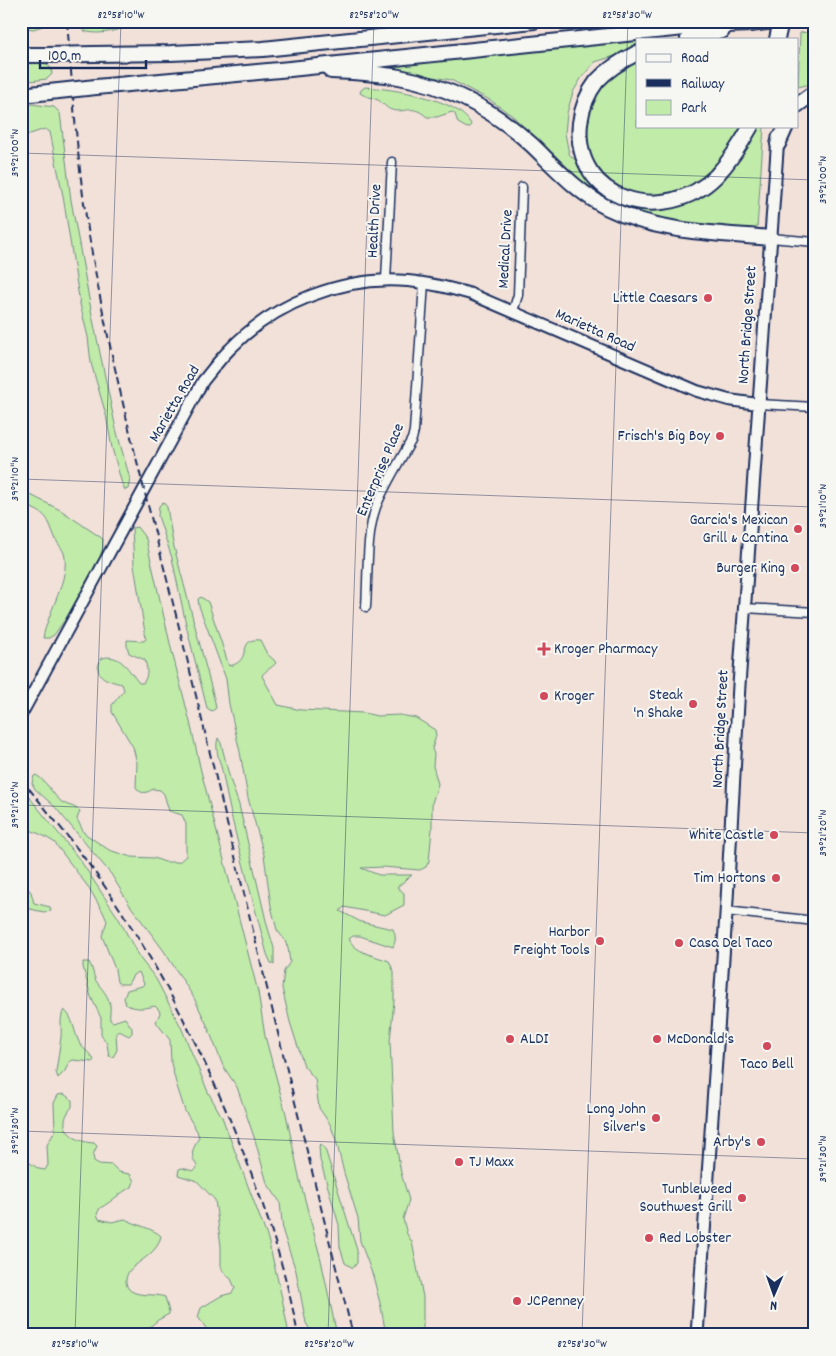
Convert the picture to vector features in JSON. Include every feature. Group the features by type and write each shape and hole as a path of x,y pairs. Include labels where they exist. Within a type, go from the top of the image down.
{"highway":[{"path":"400,34 458,21"},
{"path":"21,55 171,53 263,48 534,21"},
{"path":"21,95 703,26 776,21"},
{"path":"777,38 782,21"},
{"path":"692,38 750,24"},
{"path":"636,54 611,68 598,81 587,97 581,114 580,147 586,164 606,189 633,201 650,204 668,202 687,196 715,177 741,144 750,128"},
{"path":"290,69 390,75 451,92 500,119 531,144 584,194 606,207 637,221 664,228 771,238"},
{"path":"798,104 815,92"},
{"path":"778,144 785,128"}],"main road":[{"path":"782,21 782,38"},
{"name":"North Bridge Street","path":"697,1335 778,128"}],"street":[{"name":"Health Drive","path":"386,280 392,162"},
{"name":"Medical Drive","path":"513,311 518,295 522,187"},
{"path":"771,238 815,242"},
{"name":"Marietta Road","path":"21,715 203,381 230,349 249,332 270,317 304,298 340,286 386,280 424,283 472,294 697,391 729,400 758,404"},
{"name":"Enterprise Place","path":"366,607 371,531 374,517 381,497 412,439 414,430 424,283"},
{"path":"758,404 815,407"},
{"path":"745,608 815,612"},
{"path":"726,911 815,921"}],"green space":[{"path":"21,21 45,21 43,26 33,29 21,27"},
{"path":"82,21 218,21 137,26 111,32 91,33 84,31"},
{"path":"815,31 815,83 798,87 800,33"},
{"path":"636,39 636,49 595,62 582,77 573,92 567,113 565,133 569,154 613,198 697,195 753,128 764,128 757,229 673,223 649,219 598,199 560,167 514,117 490,100 451,80 369,66"},
{"path":"21,63 44,63 51,68 52,74 47,79 21,82"},
{"path":"636,63 636,128 740,128 729,147 714,166 696,182 675,193 655,197 636,195 620,188 605,177 595,162 588,145 586,126 589,106 596,90 607,78"},
{"path":"365,87 407,93 439,101 464,115 471,124 470,127 467,128 458,123 455,114 452,112 437,117 427,117 413,110 397,111 390,109 378,100 360,93"},
{"path":"31,104 54,107 60,113 71,200 92,315 116,429 130,479 128,489 125,490 112,448 106,415 91,363 63,196 50,132 45,129 21,137 21,105"},
{"path":"21,490 62,511 103,539 100,557 69,614 54,635 49,638 43,638 64,573 64,553 47,519 41,513 21,503"},
{"path":"163,502 167,507 173,543 215,702 216,708 212,711 207,708 187,629 172,558 158,516 159,506"},
{"path":"137,527 146,539 201,771 258,992 265,1036 286,1114 337,1335 313,1335 306,1323 296,1271 283,1232 280,1202 267,1183 237,1087 223,1066 194,998 164,951 129,904 111,874 55,807 35,789 32,783 36,775 44,781 59,799 80,811 77,819 84,833 109,850 131,857 154,858 165,862 179,862 186,856 186,824 182,815 169,811 164,794 160,790 153,789 144,792 136,787 137,763 133,747 112,712 112,705 124,690 122,684 102,677 98,669 102,658 109,657 124,664 139,683 143,683 147,674 145,660 129,653 127,646 127,640 144,641 146,639 134,565 132,528"},
{"path":"201,597 208,602 229,666 241,660 249,642 260,640 267,654 276,663 262,676 278,705 301,710 364,713 377,716 400,715 416,718 435,730 436,736 432,749 434,754 433,766 438,784 432,803 429,861 426,867 420,870 383,867 361,868 379,875 412,875 397,887 404,893 404,905 385,915 344,907 340,911 361,922 393,929 395,936 393,947 360,936 353,936 349,939 361,951 389,961 394,972 394,1001 390,1041 394,1132 401,1173 409,1200 403,1219 407,1234 412,1242 423,1297 423,1335 386,1335 381,1307 373,1276 360,1241 358,1218 336,1140 330,1124 319,1108 315,1079 304,1066 290,1022 282,988 284,971 290,962 288,948 277,930 271,906 264,855 248,798 229,704 226,679 199,606 198,599"},
{"path":"218,738 239,805 274,948 274,965 267,954 238,843 217,752"},
{"path":"21,787 80,860 119,919 139,957 156,979 181,1027 208,1092 222,1117 268,1239 289,1335 211,1335 198,1317 201,1308 221,1296 232,1293 235,1288 231,1279 223,1272 221,1266 221,1246 215,1200 197,1181 178,1175 179,1169 182,1168 193,1171 196,1169 197,1166 193,1158 193,1152 199,1137 185,1111 176,1083 171,1063 170,1040 156,1022 160,1013 155,1006 140,1008 126,1005 124,998 127,990 144,984 139,972 133,975 128,984 117,982 115,969 102,936 107,921 103,912 89,888 54,842 30,830 21,817"},
{"path":"21,880 31,892 34,903 50,907 51,911 44,912 21,907"},
{"path":"83,962 89,962 96,981 108,998 110,1020 113,1022 125,1018 132,1028 132,1033 129,1036 119,1031 116,1033 117,1050 113,1057 109,1056 107,1044 101,1034 101,1018 91,997"},
{"path":"64,1010 71,1020 80,1044 94,1060 92,1062 73,1060 69,1062 65,1071 58,1078 56,1072 61,1037 61,1020"},
{"path":"64,1094 72,1100 72,1107 65,1121 68,1132 79,1140 94,1143 97,1146 93,1155 94,1161 99,1164 112,1165 119,1172 130,1174 134,1181 132,1187 100,1208 97,1214 99,1219 112,1222 125,1219 161,1236 153,1251 128,1272 126,1278 127,1286 135,1293 165,1297 169,1312 169,1314 158,1320 140,1335 25,1335 21,1332 21,1167 27,1161 39,1169 45,1170 48,1165 47,1145 55,1131 54,1103 58,1095"},
{"path":"321,1144 325,1149 357,1250 357,1263 353,1268 345,1263 340,1247 339,1225 320,1160 319,1146"}],"railway":[{"path":"67,21 76,135 84,203 105,321 146,497 353,1335"},
{"path":"21,779 76,847 121,910 161,976 196,1045 228,1115 260,1196 278,1251 298,1335"}],"place":[{"name":"Little Caesars","path":"708,298"},
{"name":"Frisch's Big Boy","path":"720,436"},
{"name":"Garcia's Mexican Grill & Cantina","path":"798,529"},
{"name":"Burger King","path":"795,568"},
{"name":"Kroger Pharmacy","path":"544,649"},
{"name":"Kroger","path":"544,696"},
{"name":"Steak 'n Shake","path":"693,704"},
{"name":"White Castle","path":"774,835"},
{"name":"Tim Hortons","path":"776,878"},
{"name":"Harbor Freight Tools","path":"600,941"},
{"name":"Casa Del Taco","path":"679,943"},
{"name":"ALDI","path":"510,1039"},
{"name":"McDonald's","path":"657,1039"},
{"name":"Taco Bell","path":"767,1046"},
{"name":"Long John Silver's","path":"656,1118"},
{"name":"Arby's","path":"761,1142"},
{"name":"TJ Maxx","path":"459,1162"},
{"name":"Tunbleweed Southwest Grill","path":"742,1198"},
{"name":"Red Lobster","path":"649,1238"},
{"name":"JCPenney","path":"517,1301"}]}
